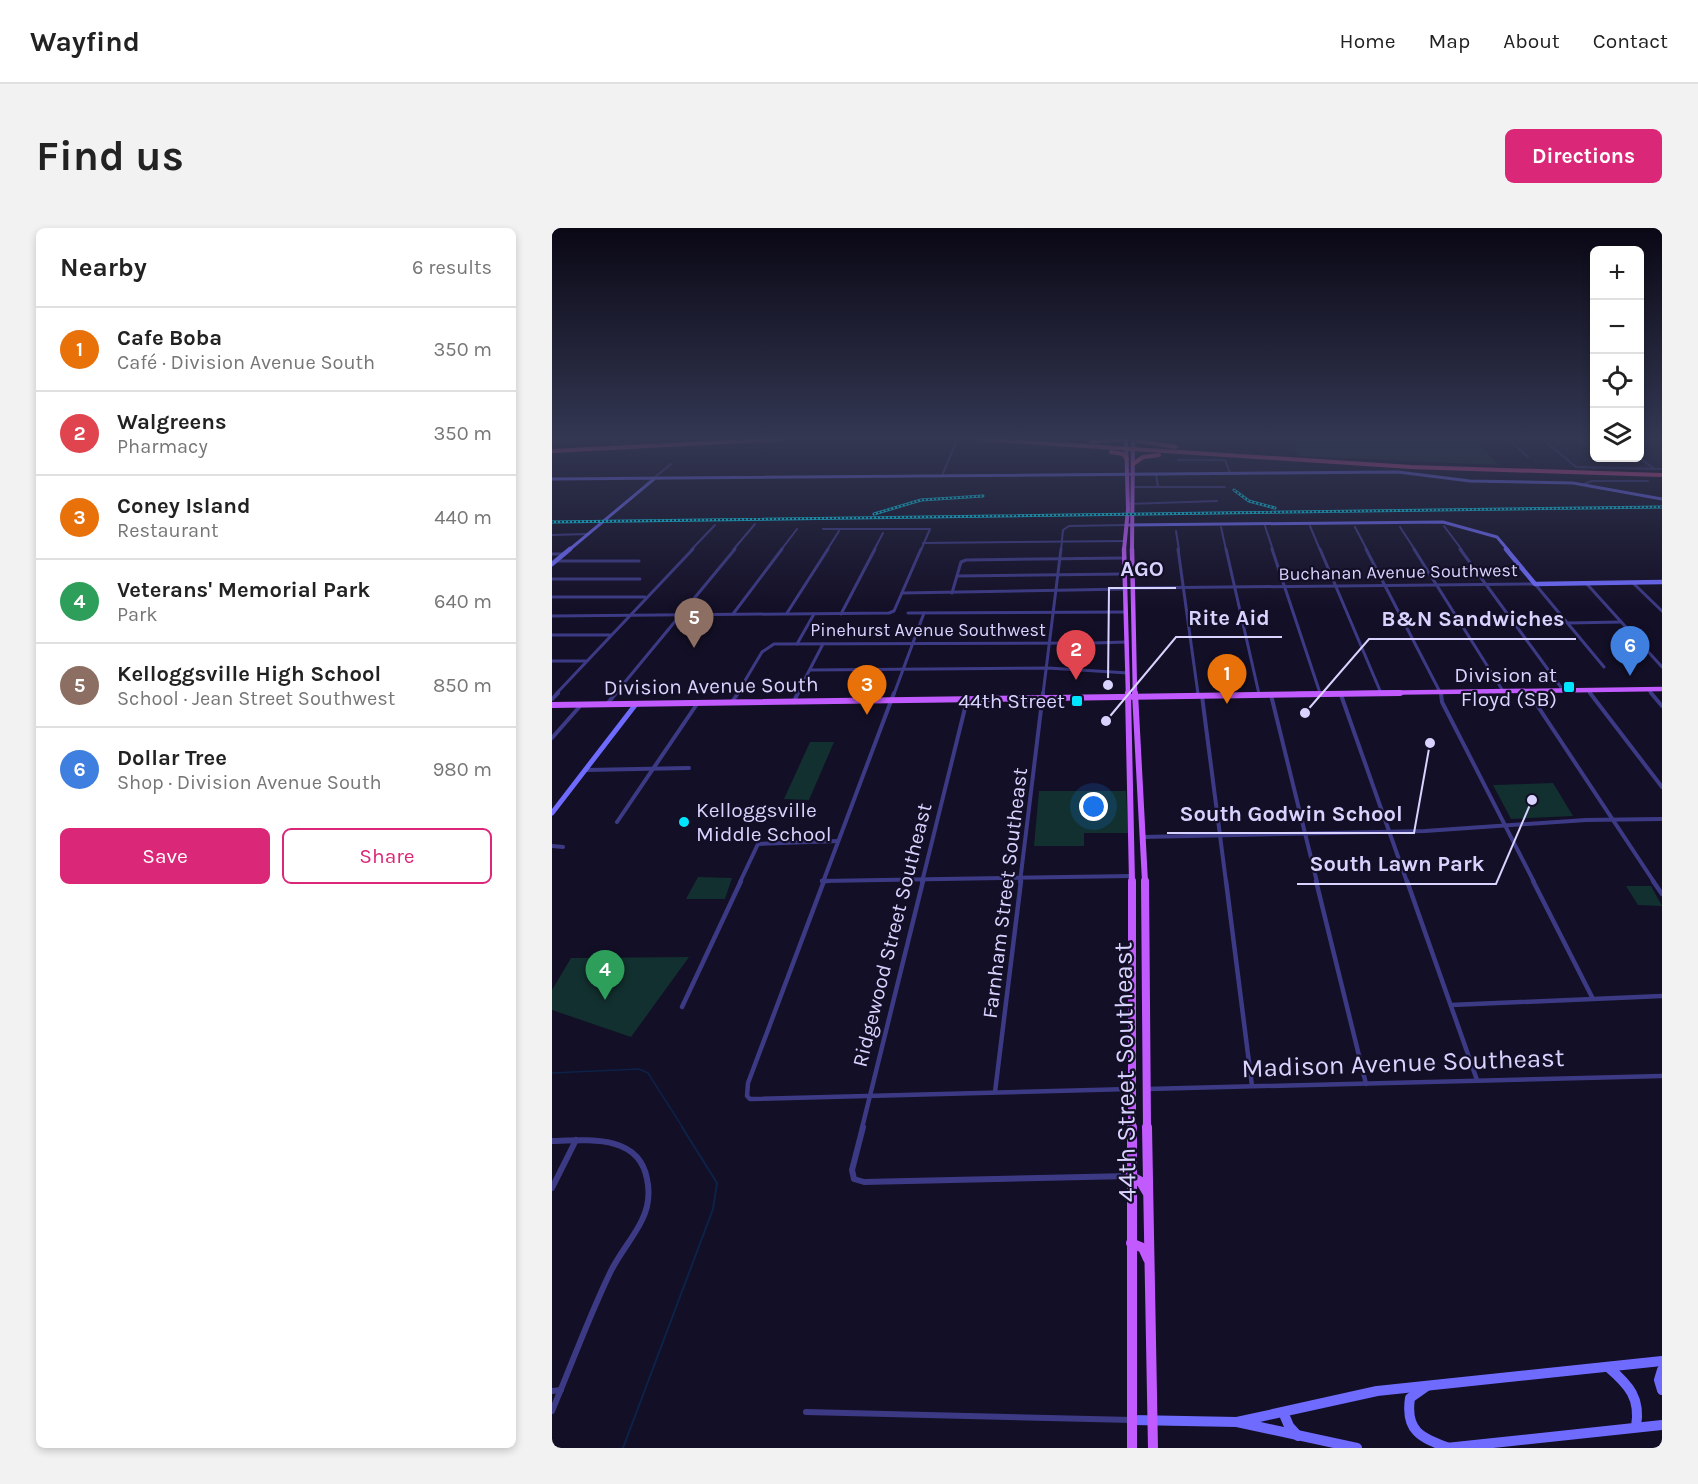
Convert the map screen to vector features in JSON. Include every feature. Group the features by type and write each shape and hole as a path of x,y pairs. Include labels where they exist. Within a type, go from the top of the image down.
{"main road":[{"path":"1129,496 1125,541 1126,622 1128,673 1132,696"},
{"path":"1132,696 1136,647 1133,572 1134,496"},
{"path":"1125,561 1133,572"},
{"path":"1126,622 1135,627"},
{"path":"1127,632 1136,634"},
{"path":"1127,642 1136,647"},
{"name":"Division Avenue South","path":"552,705 1662,689"},
{"name":"44th Street Southeast","path":"1132,696 1145,885 1146,1089 1153,1448"},
{"name":"44th Street Southeast","path":"1132,696 1130,1073 1132,1448"},
{"path":"1132,860 1137,866 1144,868"},
{"path":"1132,876 1145,885"},
{"path":"1130,1073 1134,1083 1146,1089"},
{"path":"1130,1176 1141,1182 1148,1194"},
{"path":"1131,1243 1143,1248 1149,1261"}],"street":[{"path":"552,564 634,496"},
{"path":"1646,496 1662,499"},
{"path":"1128,504 1217,501"},
{"path":"1126,525 1430,521 1469,528 1497,537 1604,667"},
{"path":"606,704 755,524"},
{"path":"552,699 715,525"},
{"name":"Farnham Street Southeast","path":"995,1092 1045,698 1062,542 1066,526 1126,525"},
{"path":"1265,526 1321,694"},
{"path":"1310,526 1382,693"},
{"path":"1400,526 1503,692"},
{"path":"1444,526 1563,691"},
{"path":"1221,527 1259,695"},
{"path":"1355,527 1440,688 1505,825 1592,997"},
{"path":"733,615 797,528"},
{"path":"552,616 841,614 889,613 895,610 930,529 823,529"},
{"path":"787,614 839,531"},
{"path":"1176,531 1252,1086"},
{"path":"841,614 883,533"},
{"path":"552,535 588,534"},
{"path":"923,543 1125,541"},
{"path":"552,554 564,554"},
{"path":"952,592 964,560 1125,561"},
{"path":"556,561 639,561"},
{"path":"957,576 1126,574"},
{"path":"1528,575 1552,584"},
{"path":"552,579 640,579"},
{"name":"Buchanan Avenue Southwest","path":"1134,588 1662,582"},
{"path":"1585,583 1662,667"},
{"path":"1633,583 1661,609"},
{"path":"902,593 1126,589"},
{"path":"552,597 646,597"},
{"path":"908,613 1126,612"},
{"path":"924,613 893,700 822,881 746,1090 750,1099 1130,1089"},
{"path":"797,644 814,614"},
{"path":"1567,623 1621,622"},
{"path":"552,635 610,635"},
{"path":"1093,642 1127,642"},
{"name":"Pinehurst Avenue Southwest","path":"731,703 762,652 770,645 1086,643"},
{"path":"794,702 823,644"},
{"path":"552,662 587,661"},
{"path":"810,670 1048,668 1128,673"},
{"path":"1648,689 1662,706"},
{"path":"1588,690 1662,787"},
{"path":"1528,691 1662,894"},
{"path":"1341,694 1477,1080"},
{"path":"1271,695 1366,1084"},
{"name":"Ridgewood Street Southeast","path":"968,699 852,1170 854,1179 864,1182 1130,1176"},
{"path":"617,822 697,703"},
{"path":"552,813 636,704"},
{"path":"552,738 581,705"},
{"path":"586,770 688,768"},
{"path":"1143,837 1390,832 1662,819"},
{"path":"682,1006 759,844 838,841"},
{"path":"552,846 563,846"},
{"path":"822,881 1132,876"},
{"path":"1451,1005 1592,997 1662,996"},
{"name":"Madison Avenue Southeast","path":"1146,1089 1662,1076"},
{"path":"552,1188 576,1140"},
{"path":"552,1141 615,1143 639,1156 648,1175 645,1214 612,1269 552,1411"},
{"path":"1238,1422 1354,1395 1431,1384 1662,1361"},
{"path":"1608,1367 1627,1383 1637,1401 1639,1413 1636,1427"},
{"path":"1662,1370 1659,1380 1662,1390"},
{"path":"1431,1384 1410,1398 1408,1416 1422,1438 1448,1448 1662,1425"},
{"path":"552,1390 561,1390"},
{"path":"806,1412 1238,1422 1357,1448"},
{"path":"1283,1412 1289,1426 1298,1436"}],"green space":[{"path":"810,742 834,742 809,800 784,799"},
{"path":"1553,783 1573,816 1511,819 1493,785"},
{"path":"1039,791 1126,791 1128,833 1084,833 1084,846 1034,846"},
{"path":"698,877 732,878 725,899 686,899"},
{"path":"1626,886 1651,886 1662,906 1638,905"},
{"path":"689,957 631,1037 552,1010 552,990 571,958"}],"waterway":[{"path":"552,1073 639,1069 648,1073 683,1128"},
{"path":"623,1448 713,1209 717,1183 682,1127"}],"railway":[{"path":"874,514 921,500 983,496"},
{"path":"1242,496 1249,501 1275,508"},
{"path":"552,522 1662,507"}],"place":[{"name":"Kelloggsville High School","path":"694,648"},
{"name":"Dollar Tree","path":"1630,676"},
{"name":"Walgreens","path":"1076,680"},
{"name":"AGO","path":"1108,685"},
{"name":"Division at Floyd (SB)","path":"1569,687"},
{"name":"44th Street","path":"1077,701"},
{"name":"Cafe Boba","path":"1227,704"},
{"name":"B&N Sandwiches","path":"1305,713"},
{"name":"Coney Island","path":"867,715"},
{"name":"Rite Aid","path":"1106,721"},
{"name":"South Godwin School","path":"1430,743"},
{"name":"South Lawn Park","path":"1532,800"},
{"name":"Kelloggsville Middle School","path":"684,822"},
{"name":"Veterans' Memorial Park","path":"605,1000"}]}
